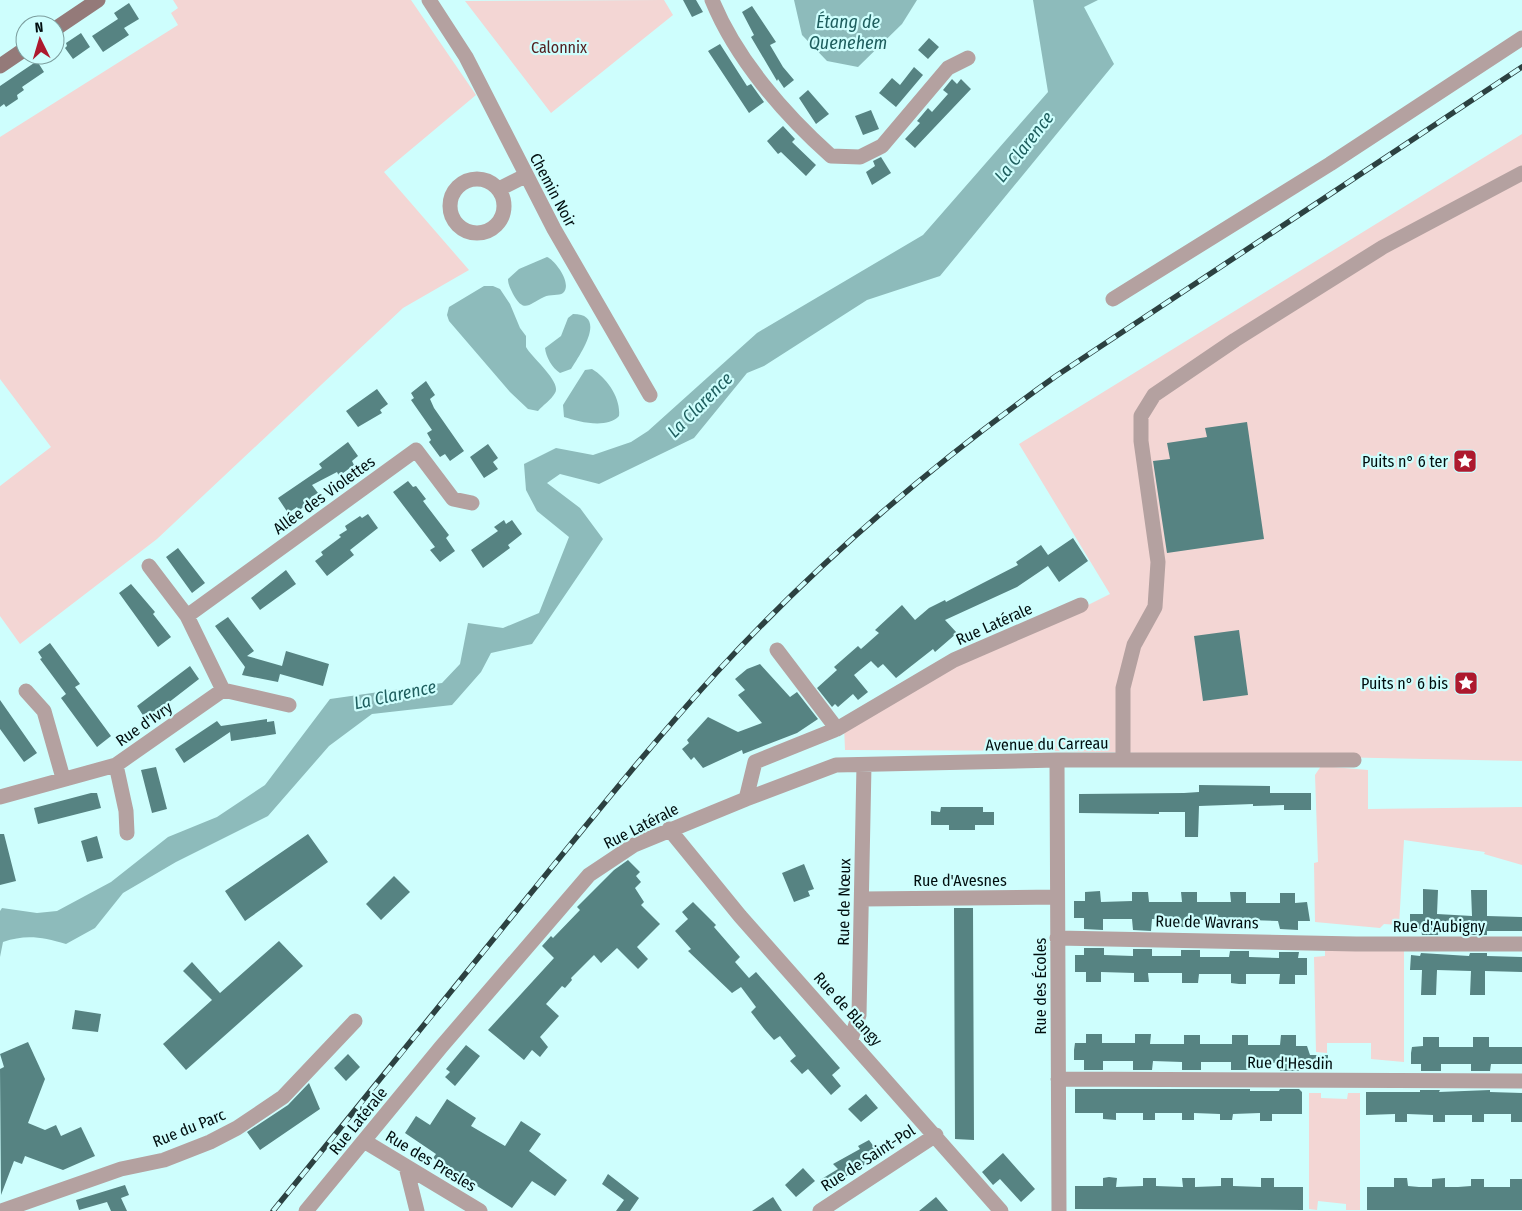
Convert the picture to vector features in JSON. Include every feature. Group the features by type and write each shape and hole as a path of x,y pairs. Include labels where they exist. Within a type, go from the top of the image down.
{"street":[{"path":"65,22 98,0"},
{"name":"Chemin Noir","path":"429,0 466,57 525,176 650,394"},
{"path":"712,0 754,74 806,134 831,156 860,157 882,146 948,68 968,58"},
{"path":"1113,299 1330,164 1522,38"},
{"path":"0,66 15,56"},
{"path":"1123,760 1123,688 1134,645 1154,607 1158,562 1141,441 1141,416 1154,395 1235,340 1383,247 1522,173"},
{"path":"499,189 525,176"},
{"name":"Allée des Violettes","path":"187,616 416,450 453,499 472,503"},
{"path":"149,566 187,616 223,690 289,705"},
{"name":"Rue Latérale","path":"306,1211 575,890 608,861 634,845 669,829 746,798 755,762 837,729 954,660 1081,605"},
{"path":"776,650 837,729"},
{"name":"Rue d'Ivry","path":"0,797 63,778 116,765 223,690"},
{"path":"26,691 44,711 63,778"},
{"name":"Avenue du Carreau","path":"746,798 836,765 1057,760 1354,760"},
{"name":"Rue des Écoles","path":"1057,760 1059,1211"},
{"path":"116,765 126,811 127,833"},
{"name":"Rue de Nœux","path":"851,1039 860,1015 864,765"},
{"name":"Rue de Blangy","path":"669,829 740,916 936,1135 1001,1211"},
{"name":"Rue d'Avesnes","path":"862,899 1057,897"},
{"name":"Rue de Wavrans","path":"1057,938 1356,944"},
{"name":"Rue d'Aubigny","path":"1356,944 1522,944"},
{"name":"Rue du Parc","path":"2,1211 121,1168 164,1160 210,1142 236,1128 283,1097 355,1022"},
{"name":"Rue d'Hesdin","path":"1058,1078 1522,1081"},
{"name":"Rue de Saint-Pol","path":"820,1211 936,1135"},
{"name":"Rue des Presles","path":"364,1141 480,1211"},
{"path":"406,1167 417,1211"}],"green space":[{"path":"173,0 411,0 476,95 384,172 469,270 403,308 157,539 20,644 0,616 0,486 51,447 0,379 0,137 178,25 171,13 178,8"},
{"name":"Calonnix","path":"664,0 673,15 551,113 465,1"},
{"path":"1522,134 1522,761 1048,751 845,750 844,725 950,656 1084,607 1110,594 1019,444"},
{"path":"1321,766 1368,770 1368,809 1522,807 1522,865 1484,854 1485,852 1404,840 1399,925 1384,924 1380,928 1315,922 1314,863 1318,862 1315,775"},
{"path":"1325,947 1404,950 1404,1062 1371,1059 1371,1043 1327,1043 1327,1053 1316,1052 1314,957 1325,956"},
{"path":"1309,1093 1321,1093 1321,1098 1347,1099 1348,1093 1360,1093 1360,1210 1346,1210 1346,1204 1318,1201 1317,1210 1309,1209"}],"water":[{"name":"Étang de Quenehem","path":"794,0 917,0 902,24 858,67 827,61 802,35"},
{"name":"La Clarence","path":"1033,0 1098,0 1084,7 1114,64 940,276 867,300 764,366 747,373 694,438 599,484 560,474 547,483 580,508 603,539 532,644 491,653 481,672 452,705 372,714 329,746 268,816 176,862 123,893 95,928 66,944 34,937 3,942 0,957 0,911 2,908 37,913 57,911 111,882 168,837 217,817 265,785 330,699 442,683 460,664 468,623 503,628 539,613 569,537 537,511 526,490 524,464 556,448 593,455 631,442 648,431 757,333 923,235 1048,92"},
{"path":"547,257 562,273 566,289 561,294 546,296 527,306 520,304 513,294 508,279 519,269"},
{"path":"484,286 493,286 500,289 526,336 526,347 554,383 555,393 538,411 528,409 510,392 449,321 447,315 449,307"},
{"path":"573,314 584,316 589,321 590,328 585,346 571,369 560,373 550,362 545,348 561,336 568,318"},
{"path":"592,369 612,389 618,402 619,416 614,420 600,423 577,421 564,417 563,405 585,370"}],"building":[{"path":"683,0 696,0 703,12 692,17"},
{"path":"129,3 139,19 124,28 129,35 103,52 92,36 118,19 114,13"},
{"path":"752,6 776,42 770,45 783,67 794,80 784,88 778,79 777,81 751,37 754,35 742,12"},
{"path":"81,33 90,47 73,59 65,48 67,46 66,43"},
{"path":"929,38 939,47 928,59 918,50"},
{"path":"720,44 747,86 751,84 764,102 749,113 708,51"},
{"path":"31,65 40,65 44,72 22,87 24,90 17,95 18,99 6,107 4,104 0,107 0,86"},
{"path":"914,67 923,75 896,107 879,93 892,78 900,85"},
{"path":"952,79 957,84 961,79 971,89 915,148 905,139 920,123 917,121 928,108 932,112 948,94 943,90"},
{"path":"808,90 829,114 816,124 799,98"},
{"path":"871,110 879,129 863,135 855,116"},
{"path":"783,126 795,139 792,142 816,165 806,176 781,152 778,154 767,141"},
{"path":"881,157 891,173 872,185 866,172 875,166 873,161"},
{"path":"426,381 435,395 430,399 434,408 464,451 450,461 445,454 440,457 429,442 431,440 427,433 432,430 411,400 414,398 411,393"},
{"path":"377,389 388,404 380,410 382,413 358,427 346,411"},
{"path":"1247,422 1264,539 1167,553 1153,461 1170,459 1167,443 1207,437 1205,428"},
{"path":"348,442 358,456 352,461 354,465 339,476 337,472 312,485 318,493 311,497 313,501 299,510 297,507 288,513 278,498 322,468 319,464"},
{"path":"488,444 498,458 493,462 498,469 484,478 470,457"},
{"path":"408,481 413,487 416,486 426,499 423,501 449,535 446,538 455,551 440,562 430,550 435,547 393,492"},
{"path":"368,514 378,528 350,550 354,555 327,576 315,561 323,555 321,552 347,530 345,526 360,516 362,518"},
{"path":"504,520 506,524 512,520 522,534 508,545 510,548 483,568 471,550 498,531 494,527"},
{"path":"1073,538 1088,561 1059,582 1048,566 1017,587 945,620 957,633 935,652 933,649 896,678 883,664 878,668 871,661 854,675 868,692 858,700 853,694 838,707 835,704 832,707 817,688 837,670 834,667 858,646 861,649 879,633 875,630 902,605 915,620 929,608 945,600 946,602 1018,565 1016,562 1041,545 1048,555"},
{"path":"178,548 205,583 192,593 166,557"},
{"path":"286,570 296,584 260,610 251,598"},
{"path":"131,584 155,612 153,614 171,637 158,647 119,593"},
{"path":"228,617 254,651 247,656 282,666 286,651 329,664 323,686 280,674 278,682 242,675 245,667 215,626"},
{"path":"1239,630 1248,695 1203,701 1194,636"},
{"path":"50,643 80,684 75,687 111,736 97,747 61,698 66,694 40,659 42,658 38,652"},
{"path":"760,664 790,697 797,692 818,719 797,733 743,754 742,750 703,768 694,757 691,760 682,749 689,743 687,740 708,717 738,732 762,723 738,695 745,690 735,679 747,669"},
{"path":"190,666 199,679 146,720 137,706"},
{"path":"0,700 37,753 24,762 0,729"},
{"path":"267,719 267,722 274,721 276,734 231,741 230,732 184,763 175,749 217,721 221,726"},
{"path":"156,767 167,809 152,813 141,770"},
{"path":"1199,785 1270,786 1270,793 1311,793 1311,810 1284,810 1284,805 1199,806 1198,837 1185,837 1185,812 1159,812 1159,814 1079,813 1079,794 1199,792"},
{"path":"97,793 101,808 38,824 34,808"},
{"path":"941,807 983,807 983,812 994,812 994,825 975,825 975,830 949,830 949,825 931,825 931,811 940,812"},
{"path":"0,834 4,834 16,881 0,885"},
{"path":"308,834 328,862 245,921 225,891"},
{"path":"97,836 103,858 87,862 81,841"},
{"path":"628,860 640,872 636,876 641,882 635,888 644,902 641,905 660,924 637,947 648,959 638,969 617,948 601,963 594,955 571,978 572,980 565,988 562,986 546,1004 559,1016 540,1037 548,1047 540,1057 532,1050 524,1060 488,1030 554,958 542,946 551,936 553,938 580,910 577,907 614,870"},
{"path":"804,864 814,889 808,891 810,896 794,902 782,873"},
{"path":"394,876 410,892 381,920 366,904"},
{"path":"1423,889 1438,890 1437,914 1472,916 1471,890 1487,890 1487,916 1522,917 1522,931 1487,931 1487,935 1470,935 1470,930 1439,929 1438,935 1422,935 1421,929 1410,929 1410,914 1423,914"},
{"path":"1100,891 1101,902 1132,901 1132,892 1148,892 1149,902 1182,902 1181,892 1197,892 1197,902 1231,902 1230,892 1246,892 1246,903 1280,903 1280,893 1295,893 1295,903 1307,902 1310,921 1298,921 1298,930 1280,929 1278,921 1249,920 1249,928 1229,928 1229,920 1200,920 1199,927 1180,927 1180,920 1152,919 1151,931 1133,930 1132,919 1103,919 1103,930 1084,929 1084,918 1074,918 1074,901 1085,901 1085,892"},
{"path":"693,902 716,925 714,927 740,957 735,962 749,978 756,972 840,1068 832,1075 841,1086 831,1095 808,1069 802,1074 790,1061 796,1056 780,1036 774,1040 765,1030 751,1012 756,1007 741,987 732,993 688,951 691,949 675,931 688,919 682,912"},
{"path":"954,908 973,908 974,1140 955,1139"},
{"path":"279,941 303,966 186,1070 163,1044 212,1000 183,971 192,962 220,993"},
{"path":"1084,948 1104,948 1104,955 1133,956 1133,949 1152,949 1152,956 1181,956 1181,950 1200,950 1200,957 1229,957 1230,951 1249,951 1249,957 1279,958 1279,952 1299,952 1298,958 1307,958 1307,975 1295,975 1295,984 1279,984 1280,974 1246,974 1246,984 1239,984 1231,983 1231,974 1199,974 1198,983 1182,983 1182,973 1148,973 1149,982 1134,982 1134,973 1101,972 1101,982 1086,982 1086,972 1075,972 1075,955 1084,955"},
{"path":"1421,953 1469,956 1470,953 1487,953 1487,956 1522,957 1522,972 1485,971 1485,995 1470,995 1471,971 1437,970 1436,995 1421,995 1422,970 1410,970 1411,955 1420,956"},
{"path":"75,1010 101,1014 98,1032 72,1029"},
{"path":"1086,1034 1102,1034 1102,1043 1135,1043 1135,1034 1151,1034 1150,1044 1184,1044 1184,1035 1200,1035 1200,1044 1232,1044 1232,1035 1248,1035 1248,1045 1280,1045 1281,1035 1296,1035 1296,1046 1307,1046 1310,1055 1328,1055 1328,1067 1299,1066 1299,1071 1280,1071 1280,1063 1250,1062 1250,1070 1231,1070 1231,1062 1201,1062 1201,1070 1182,1070 1182,1062 1153,1061 1152,1070 1133,1070 1133,1061 1103,1061 1103,1070 1084,1070 1084,1060 1074,1060 1074,1050 1075,1043 1086,1043"},
{"path":"1423,1037 1439,1037 1439,1047 1473,1047 1473,1037 1489,1037 1489,1047 1522,1047 1522,1064 1491,1064 1490,1071 1471,1071 1471,1064 1441,1064 1441,1071 1421,1071 1421,1064 1411,1064 1411,1053 1412,1047 1423,1046"},
{"path":"28,1042 45,1079 28,1123 45,1130 56,1125 61,1136 81,1127 95,1156 63,1170 25,1156 22,1164 14,1161 1,1195 0,1069 4,1067 0,1054"},
{"path":"466,1045 480,1056 455,1086 445,1077 450,1072 446,1069"},
{"path":"348,1054 360,1067 346,1081 334,1068"},
{"path":"309,1083 320,1109 260,1150 247,1132 288,1105"},
{"path":"1075,1089 1250,1089 1250,1091 1279,1091 1280,1089 1299,1089 1302,1092 1302,1114 1272,1114 1272,1121 1260,1121 1260,1113 1233,1114 1232,1120 1220,1120 1220,1114 1194,1113 1194,1120 1182,1120 1182,1113 1155,1113 1155,1120 1143,1120 1143,1113 1116,1113 1116,1120 1103,1119 1103,1113 1075,1113"},
{"path":"1420,1090 1440,1090 1439,1092 1490,1090 1490,1092 1522,1093 1522,1122 1511,1122 1511,1114 1484,1114 1484,1122 1472,1122 1472,1115 1445,1115 1445,1122 1433,1122 1433,1115 1407,1114 1407,1122 1395,1122 1395,1114 1366,1115 1366,1092 1420,1092"},
{"path":"866,1094 878,1108 861,1122 848,1109"},
{"path":"447,1099 476,1118 471,1126 505,1146 521,1121 541,1134 529,1151 567,1180 555,1196 532,1181 512,1208 433,1158 436,1154 405,1133 416,1116 430,1125"},
{"path":"869,1140 880,1155 826,1189 820,1180 838,1169 833,1164 860,1149 858,1146"},
{"path":"1003,1153 1035,1189 1021,1202 1000,1179 993,1185 982,1172"},
{"path":"803,1168 815,1181 796,1197 785,1185"},
{"path":"608,1174 639,1198 630,1211 616,1211 624,1200 602,1184"},
{"path":"1103,1178 1117,1178 1116,1187 1143,1186 1143,1178 1156,1178 1156,1186 1183,1187 1182,1178 1195,1178 1195,1187 1221,1186 1221,1178 1233,1178 1233,1186 1261,1187 1261,1178 1274,1178 1274,1187 1303,1187 1303,1210 1075,1209 1075,1186 1103,1186"},
{"path":"1394,1178 1407,1178 1408,1186 1419,1187 1432,1187 1432,1179 1445,1178 1445,1187 1471,1186 1471,1179 1484,1179 1484,1187 1510,1187 1510,1179 1522,1179 1522,1210 1367,1210 1367,1187 1394,1187"},
{"path":"125,1185 129,1195 121,1198 127,1211 111,1211 107,1202 79,1210 76,1200"},
{"path":"773,1197 782,1211 752,1211"},
{"path":"936,1197 948,1211 919,1211"}],"railway":[{"path":"273,1211 665,731 756,631 837,553 879,515 966,443 1056,376 1522,67"}],"place":[{"name":"Puits n° 6 ter","path":"1465,461"},
{"name":"Puits n° 6 bis","path":"1466,683"}]}
